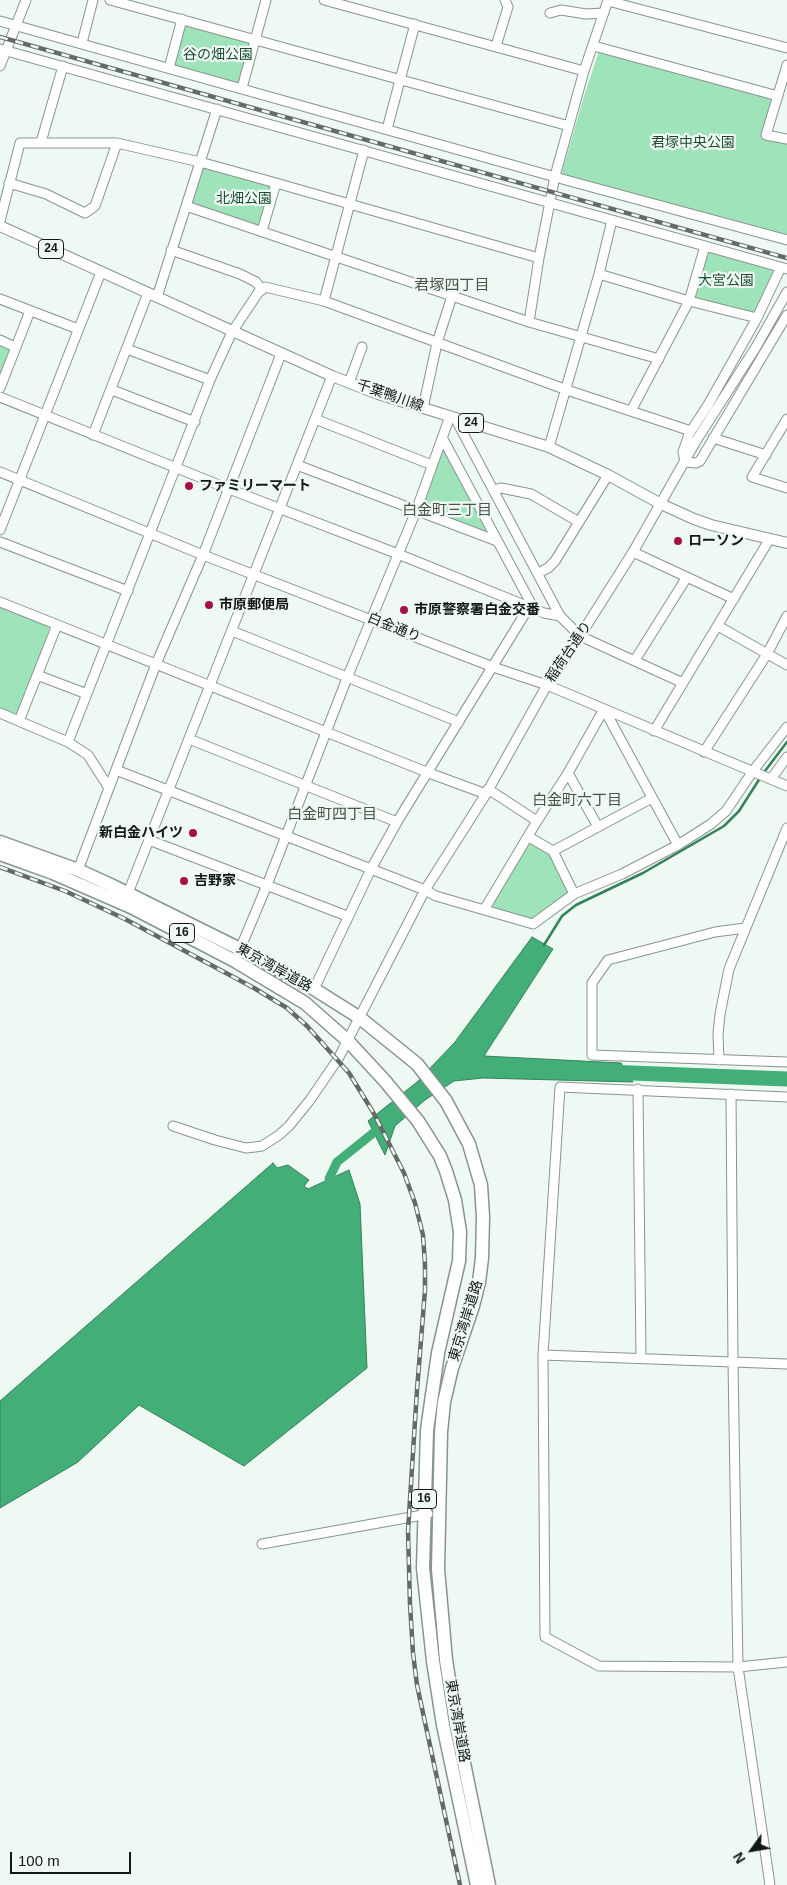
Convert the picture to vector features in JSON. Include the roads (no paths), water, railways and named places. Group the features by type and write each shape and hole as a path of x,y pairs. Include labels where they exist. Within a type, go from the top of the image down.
{"highway":[{"name":"東京湾岸道路","path":"0,842 78,870 128,893 238,955 305,1003 348,1041 418,1121 440,1156 455,1200 460,1240 454,1291 438,1354 427,1430 423,1568 433,1661 443,1725 477,1885"},
{"name":"東京湾岸道路","path":"0,854 53,873 314,989 360,1018 410,1057 433,1082 446,1101 469,1144 478,1171 482,1200 482,1258 477,1290 452,1368 444,1402 440,1432 438,1569 446,1660 456,1724 489,1885"}],"main road":[{"name":"千葉鴨川線","path":"0,226 348,383 549,447 608,475 661,504 711,525 787,543"}],"street":[{"path":"0,66 3,50 26,0"},
{"path":"82,43 93,0"},
{"path":"110,0 569,126"},
{"path":"242,88 266,0"},
{"path":"324,0 584,71"},
{"path":"496,46 508,6 505,0"},
{"path":"529,322 555,176 584,71 608,1 787,48"},
{"path":"550,13 561,10 586,14 604,13"},
{"path":"169,68 182,19"},
{"path":"0,20 787,240"},
{"path":"387,129 415,24"},
{"path":"594,46 778,96"},
{"path":"3,50 784,268 691,431 683,452 685,462 696,463 700,461 784,327 787,315"},
{"path":"41,142 63,66"},
{"path":"787,66 766,135 787,139"},
{"path":"93,435 127,348 172,250 217,109"},
{"path":"0,221 20,143 117,143 200,162 539,258"},
{"path":"9,183 46,194 85,213 95,206 117,143"},
{"path":"324,301 351,205 364,150"},
{"path":"262,232 276,183"},
{"path":"186,206 529,322 659,359"},
{"path":"549,447 567,390 612,220"},
{"path":"631,412 689,301 705,246"},
{"path":"172,250 240,274 256,282 262,290"},
{"path":"0,530 101,272"},
{"path":"599,274 689,301 757,318"},
{"path":"68,742 210,380 232,332 265,287 324,301 437,344 691,431"},
{"name":"稲荷台通り","path":"173,1126 246,1148 262,1146 289,1126 310,1100 338,1060 426,890 487,791 547,685 633,552 696,441 756,347 787,292"},
{"path":"424,408 437,344 452,296"},
{"path":"0,299 78,329"},
{"path":"0,388 30,311"},
{"path":"0,340 15,347"},
{"path":"348,383 362,347"},
{"path":"127,348 210,380"},
{"path":"78,870 156,664 203,555 281,354"},
{"path":"128,893 332,376"},
{"path":"112,390 195,422"},
{"path":"0,397 229,490 398,554 544,613 560,616"},
{"path":"238,955 452,417"},
{"path":"452,417 494,490 560,616 580,636 683,683"},
{"path":"315,419 432,465"},
{"path":"787,419 783,432 752,477 787,488"},
{"path":"713,438 766,455"},
{"path":"443,439 531,608"},
{"path":"298,465 497,541"},
{"name":"白金通り","path":"0,472 203,555 493,667 547,685 787,786"},
{"path":"538,573 555,562 608,475"},
{"path":"494,490 501,488 531,494 579,522"},
{"path":"654,731 769,540"},
{"path":"0,542 128,591"},
{"path":"633,552 734,599"},
{"path":"635,660 687,577"},
{"path":"0,602 428,773 487,791 537,820"},
{"path":"314,989 347,916 397,822 531,608"},
{"path":"704,752 767,654 787,616"},
{"path":"20,721 57,625"},
{"path":"718,626 787,665"},
{"path":"232,631 459,722"},
{"path":"37,675 87,694"},
{"path":"484,910 537,820 568,773 604,710"},
{"path":"604,710 678,845"},
{"path":"0,713 68,742 88,755 109,788"},
{"path":"116,770 426,890 436,896 533,924 574,894 622,874 678,845 711,824 726,811 752,771 787,727"},
{"path":"189,739 397,822"},
{"path":"771,779 787,756"},
{"path":"568,773 598,827"},
{"path":"554,851 652,798"},
{"path":"719,1060 718,1034 722,997 729,970 787,828"},
{"path":"528,837 554,851 574,894"},
{"path":"149,840 347,916"},
{"path":"745,928 715,932 608,960 592,983 592,1055 787,1062"},
{"path":"787,1097 560,1087 543,1355 545,1637 599,1666 738,1667 787,1662"},
{"path":"638,1089 641,1358"},
{"path":"731,1094 738,1667 770,1885"},
{"path":"543,1355 787,1364"},
{"path":"262,1544 438,1513"}],"waterway":[{"path":"544,945 562,916 576,905 643,873 724,826 739,811 762,775 787,742"},
{"path":"606,1072 787,1079"},
{"path":"329,1179 337,1162 382,1126"}],"railway":[{"path":"0,37 787,258"},
{"path":"0,867 65,891 125,919 254,988 287,1008 307,1026 349,1073 373,1112 404,1173 415,1203 423,1235 425,1265 425,1290 408,1531 413,1653 417,1685 460,1885"}],"place":[{"name":"ファミリーマート","path":"189,486"},
{"name":"ローソン","path":"678,541"},
{"name":"市原郵便局","path":"209,605"},
{"name":"市原警察署白金交番","path":"404,610"},
{"name":"新白金ハイツ","path":"193,833"},
{"name":"吉野家","path":"184,881"}],"district":[{"name":"君塚四丁目","path":"452,286"},
{"name":"白金町三丁目","path":"447,511"},
{"name":"白金町六丁目","path":"577,801"},
{"name":"白金町四丁目","path":"332,815"}],"park label":[{"name":"谷の畑公園","path":"218,55"},
{"name":"君塚中央公園","path":"693,143"},
{"name":"北畑公園","path":"244,199"},
{"name":"大宮公園","path":"726,281"}]}
